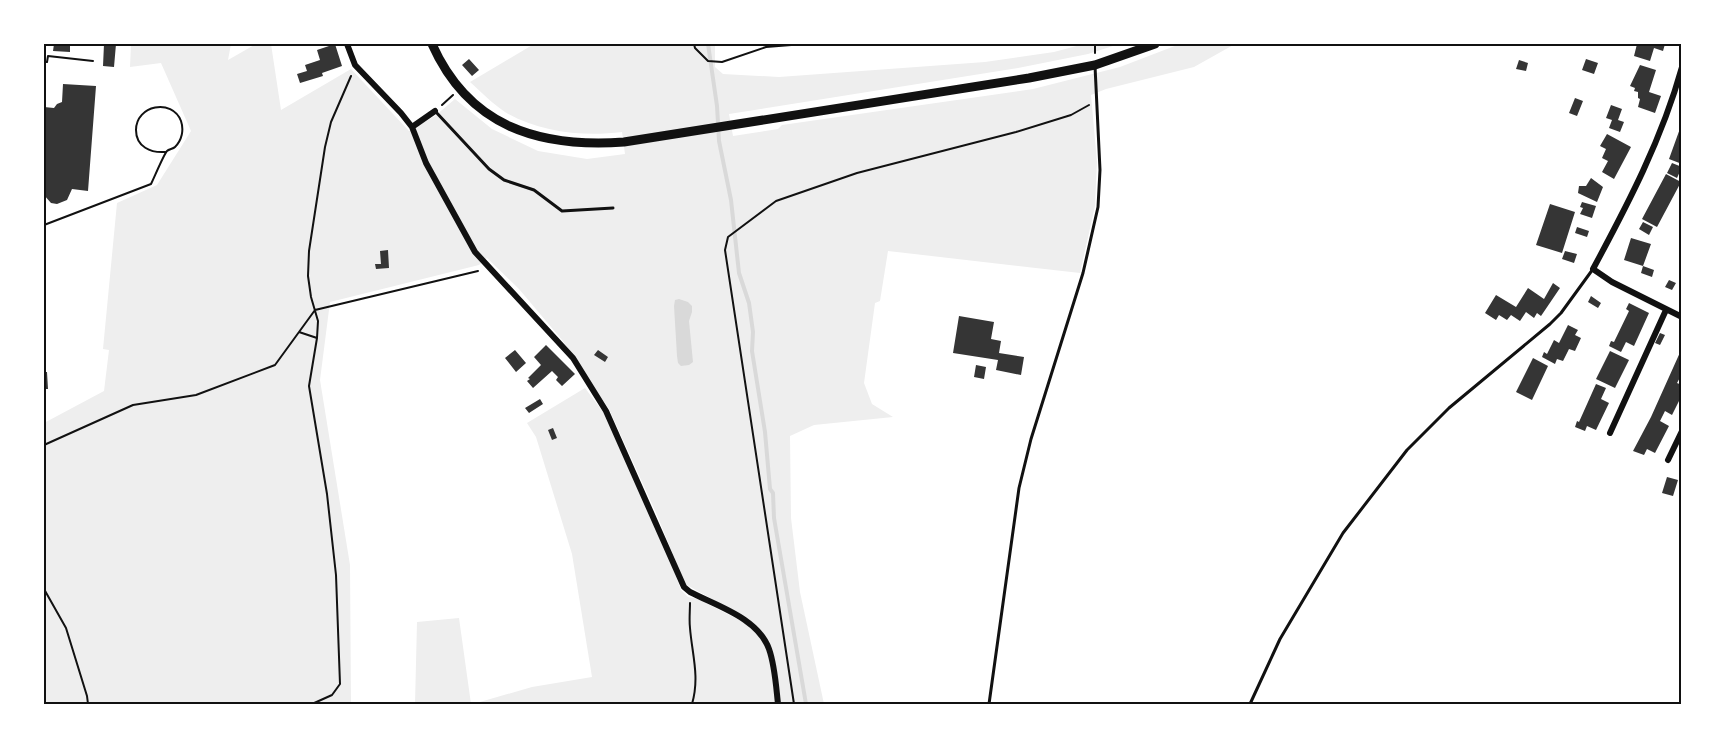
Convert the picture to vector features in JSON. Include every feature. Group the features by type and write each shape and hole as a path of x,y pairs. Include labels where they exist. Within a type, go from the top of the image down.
{"main road":[{"path":"432,44 443,66 460,89 477,106 497,120 532,136 568,143 624,142 1029,78 1095,65 1155,44"}],"street":[{"path":"347,44 355,65 412,127 426,163 475,252 573,358 606,411 682,582 690,592 746,621 764,638 771,656 778,705"},
{"path":"1682,67 1654,149 1593,269 1682,317"},
{"path":"412,127 435,111"},
{"path":"1610,433 1666,310"},
{"path":"1668,460 1682,430"}],"lane":[{"path":"989,705 1019,488 1031,439 1083,273 1098,207 1100,170 1095,65"},
{"path":"435,111 489,169 504,180 534,190 562,211 613,208"},
{"path":"1250,705 1280,639 1343,533 1407,450 1449,408 1550,324 1561,313 1593,269"}],"path":[{"path":"694,44 708,61 722,62 766,47 804,44"},
{"path":"44,62 47,62 48,56 93,61"},
{"path":"312,705 333,695 340,684 336,575 327,494 309,386 318,321 308,276 309,251 331,122 355,65"},
{"path":"435,111 460,89"},
{"path":"794,705 725,250 728,237 776,201 857,173 1016,132 1071,115 1096,101"},
{"path":"153,107 164,107 173,111 180,119 183,129 181,139 165,152 155,152 145,148 136,130 138,120 144,112 153,107"},
{"path":"44,225 151,184 165,152"},
{"path":"44,445 133,405 196,395 275,365 315,310 490,268"},
{"path":"299,333 317,338"},
{"path":"44,589 66,628 88,705"},
{"path":"690,592 690,627 695,667 692,705"}],"shaded area":[{"path":"131,44 231,44 228,60 256,44 271,44 281,110 351,69 409,131 435,116 455,99 492,129 538,151 587,159 625,154 622,132 577,133 532,124 505,112 470,82 534,44 715,44 715,67 723,74 779,77 985,62 1054,52 1084,44 1119,44 1088,54 1018,68 729,114 733,136 778,129 782,125 1033,89 1120,67 1180,44 1235,44 1194,67 1106,89 1091,95 1097,162 1095,206 1080,273 888,251 880,301 875,303 864,383 872,404 893,417 814,425 790,436 791,518 800,592 824,704 473,704 532,687 592,677 572,554 536,437 527,423 585,388 603,412 665,547 681,590 688,597 698,599 751,626 750,620 685,584 657,515 609,409 562,340 519,289 487,258 479,265 330,302 320,380 350,565 351,704 44,704 44,423 104,391 109,350 103,349 117,203 157,185 191,131 161,63 130,67"},
{"path":"679,299 692,306 689,321 693,362 681,366 677,356 674,306 675,300"},
{"path":"459,618 471,704 415,704 417,622"}],"building":[{"path":"54,44 70,44 70,52 53,51"},
{"path":"104,44 116,44 114,67 103,66"},
{"path":"335,44 342,66 322,73 323,76 300,83 297,74 307,71 305,65 320,60 317,50"},
{"path":"1637,44 1665,44 1663,51 1654,48 1650,61 1634,56"},
{"path":"469,59 479,70 472,76 462,65"},
{"path":"1586,59 1598,63 1594,74 1582,70"},
{"path":"1519,60 1528,63 1526,71 1516,69"},
{"path":"1640,65 1656,70 1649,92 1661,96 1655,113 1638,107 1640,99 1638,92 1630,86"},
{"path":"63,84 96,86 88,191 72,189 67,200 57,204 51,203 44,195 44,107 54,108 62,102"},
{"path":"1575,98 1583,101 1577,116 1569,113"},
{"path":"1611,105 1622,109 1618,120 1624,122 1620,132 1609,128 1612,120 1606,118"},
{"path":"1682,123 1682,164 1669,159"},
{"path":"1607,134 1631,147 1614,179 1602,172 1608,161 1602,158 1606,149 1600,146"},
{"path":"1672,163 1682,167 1677,178 1667,173"},
{"path":"1666,174 1681,182 1657,227 1642,219"},
{"path":"1591,178 1603,187 1597,202 1578,193 1579,186 1586,186"},
{"path":"1582,202 1596,206 1592,218 1580,214 1583,208 1580,207"},
{"path":"1550,204 1575,212 1562,253 1536,245"},
{"path":"1643,222 1653,227 1649,235 1639,229"},
{"path":"1577,227 1589,231 1587,237 1575,233"},
{"path":"1631,238 1651,244 1643,266 1624,260"},
{"path":"388,250 389,268 376,269 375,264 381,264 380,251"},
{"path":"1565,251 1577,254 1574,263 1562,259"},
{"path":"1643,266 1654,270 1652,277 1641,273"},
{"path":"1669,280 1676,283 1672,290 1665,287"},
{"path":"1553,283 1560,288 1541,316 1537,313 1534,318 1526,312 1520,321 1511,315 1507,320 1499,315 1496,320 1485,313 1496,295 1516,307 1528,288 1544,299"},
{"path":"1591,296 1601,303 1598,308 1588,302"},
{"path":"1629,303 1649,313 1634,346 1626,342 1621,352 1609,346 1611,341 1614,342 1629,311 1626,309"},
{"path":"959,316 994,322 991,339 1001,341 999,353 1024,357 1021,375 996,370 998,360 953,353"},
{"path":"1568,325 1578,330 1575,335 1581,338 1575,351 1569,349 1563,361 1557,359 1555,364 1542,357 1544,352 1547,354 1554,340 1559,343"},
{"path":"1660,333 1665,335 1660,345 1655,343"},
{"path":"546,345 575,374 562,386 552,371 533,388 527,381 530,379 528,378 541,365 534,357"},
{"path":"1682,348 1682,374 1677,383 1682,385 1682,395 1672,415 1665,411 1660,421 1669,426 1655,453 1647,449 1644,455 1633,451 1651,417"},
{"path":"515,350 526,363 516,372 505,358"},
{"path":"598,350 608,357 605,362 594,355"},
{"path":"1610,351 1629,360 1615,388 1596,379"},
{"path":"1533,358 1548,366 1532,400 1516,392"},
{"path":"976,365 986,367 984,379 974,377"},
{"path":"44,372 47,372 48,389 44,389"},
{"path":"1596,384 1606,388 1601,399 1609,403 1596,430 1587,426 1585,431 1575,427"},
{"path":"540,399 543,404 529,413 525,408"},
{"path":"553,428 557,438 552,440 548,430"},
{"path":"1667,477 1678,480 1673,496 1662,493"}],"waterway":[{"path":"708,44 717,106 719,141 731,200 739,273 749,303 753,332 752,351 765,432 774,518 806,704"}]}
